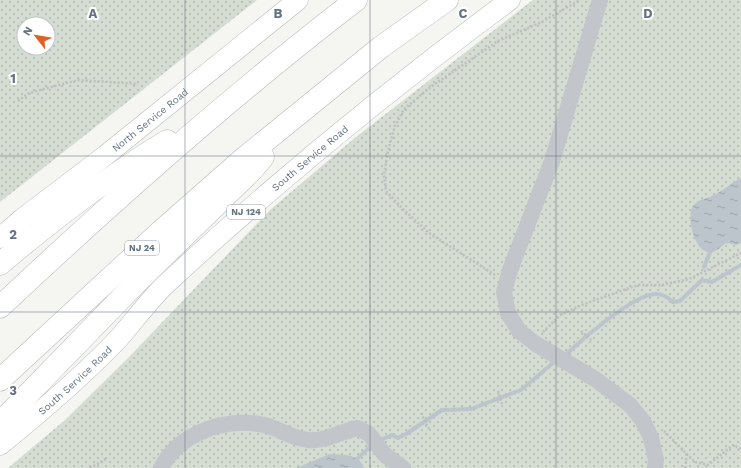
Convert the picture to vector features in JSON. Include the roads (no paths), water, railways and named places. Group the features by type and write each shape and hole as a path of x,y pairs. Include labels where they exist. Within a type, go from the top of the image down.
{"highway":[{"path":"0,307 122,194 319,28 356,0"},
{"name":"NJ 24","path":"0,380 160,232 242,159 290,122 381,47 447,0"},
{"path":"0,264 53,219 131,163 228,104"},
{"path":"0,423 137,282 253,169 290,122"}],"main road":[{"name":"North Service Road","path":"0,238 23,218 106,155 298,0"},
{"name":"South Service Road","path":"0,445 65,392 119,338 164,286 250,208 433,57 510,0"}],"lane":[{"path":"600,0 552,161 510,270 504,292 508,313 519,331 536,344 616,393 630,405 643,421 650,438 656,460 654,468"},
{"path":"161,468 179,446 193,435 226,423 265,425 306,440 319,440 358,428 369,434 384,454 403,468"}],"water":[{"path":"741,178 741,243 737,245 726,243 718,250 707,252 697,243 691,227 690,219 693,206 697,202 716,194"},
{"path":"330,454 354,457 362,463 364,468 296,468"}],"waterway":[{"path":"704,267 711,250"},
{"path":"564,356 608,319 635,301 646,296 656,294 665,296 673,302 680,301 702,280 712,282 741,265"},
{"path":"378,441 392,435 398,438 442,410 471,409 521,390 553,363"},
{"path":"352,468 357,459 372,445"}]}
